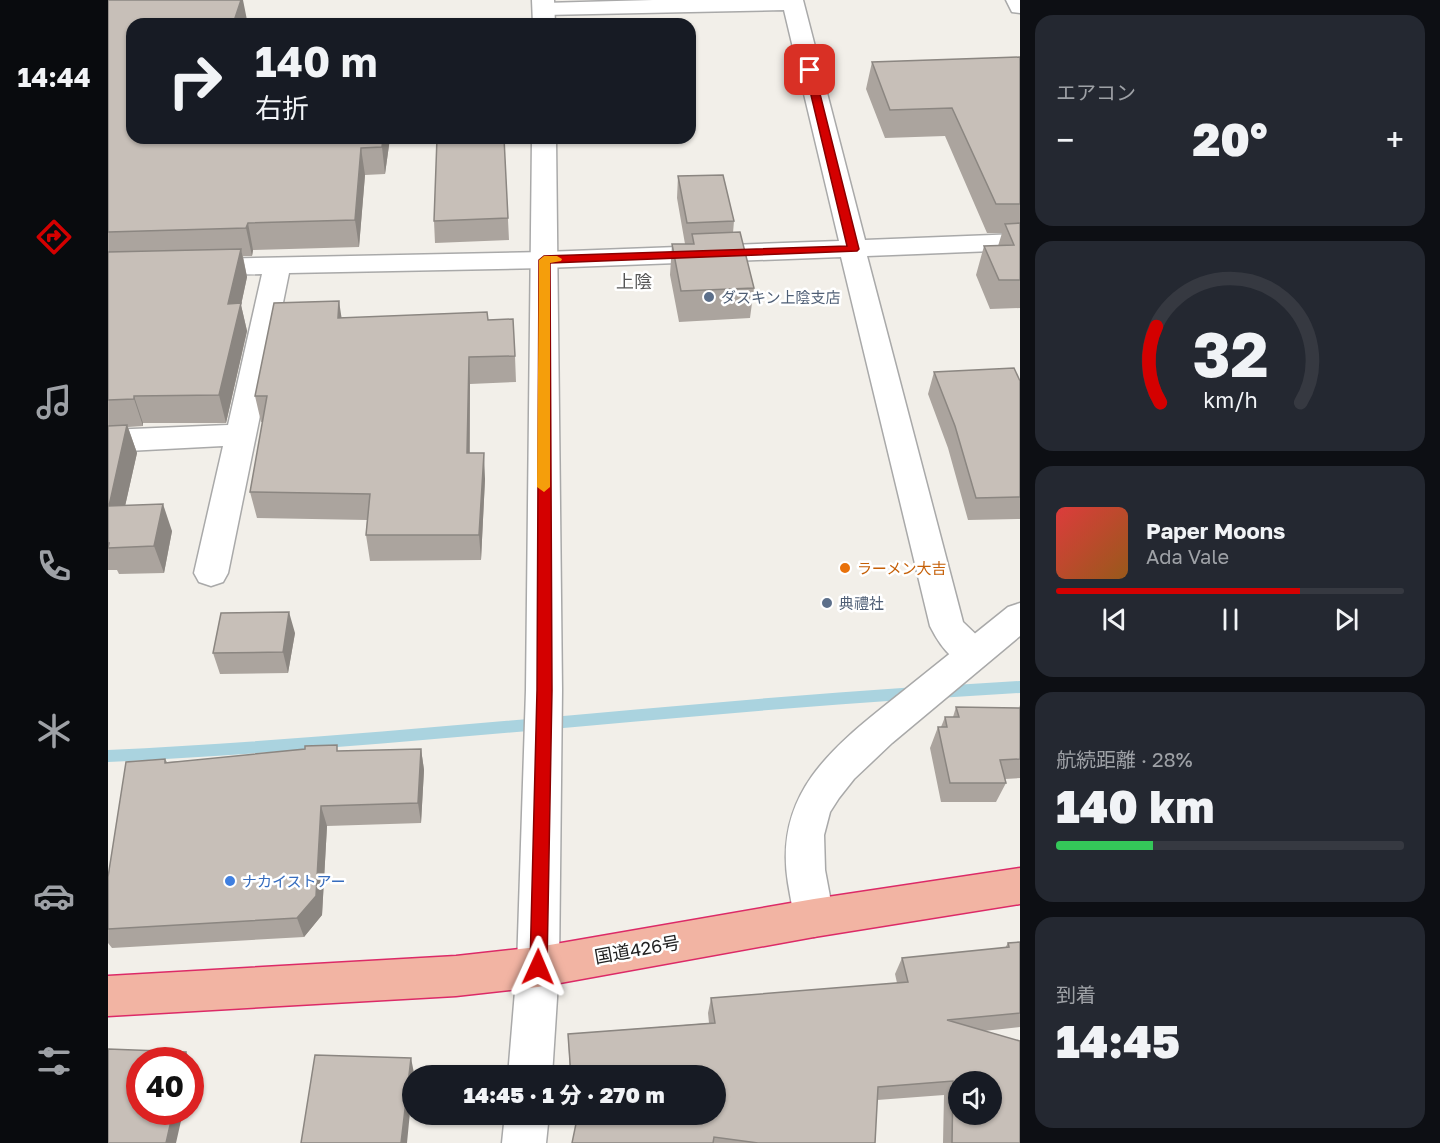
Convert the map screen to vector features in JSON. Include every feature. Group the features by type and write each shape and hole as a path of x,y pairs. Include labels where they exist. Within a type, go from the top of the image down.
{"highway":[{"name":"国道426号","path":"108,996 456,976 538,967 814,918 1020,886"}],"street":[{"path":"1017,0 1020,7"},
{"path":"544,11 793,1 854,249 854,262 947,626 969,658"},
{"path":"531,1065 538,967 544,690 544,144"},
{"path":"108,269 544,260 1020,242"},
{"path":"211,573 277,266"},
{"path":"108,441 241,435"},
{"path":"814,918 804,847 806,824 812,806 844,765 886,726 1020,616"},
{"path":"524,1143 526,1125"}],"building":[{"path":"108,0 241,0 235,18 126,18 126,144 382,144 382,147 361,148 355,220 248,223 246,228 108,232"},
{"path":"1020,57 1020,204 996,204 952,108 890,110 872,62"},
{"path":"437,144 504,144 508,218 434,221"},
{"path":"723,175 734,221 687,223 678,176"},
{"path":"1020,223 1020,280 999,280 984,246 1014,245 1005,224"},
{"path":"740,232 754,288 681,291 672,244 694,244 692,234"},
{"path":"241,249 228,304 241,303 219,395 134,396 134,399 108,400 108,252"},
{"path":"339,301 338,318 487,312 488,320 513,319 515,356 469,357 467,453 484,453 479,535 366,535 370,494 250,492 267,396 255,396 274,303"},
{"path":"1014,368 1020,381 1020,497 976,498 955,426 934,372"},
{"path":"127,425 109,506 163,504 154,546 108,548 108,426"},
{"path":"289,612 283,652 213,653 221,613"},
{"path":"956,707 1020,708 1020,759 1000,760 1006,783 950,783 938,727 947,727 945,717 959,717"},
{"path":"337,745 337,751 421,749 418,803 321,806 316,896 297,918 108,929 108,877 126,762 165,759 165,763 305,749 305,746"},
{"path":"1020,942 1020,1013 947,1020 1020,1041 1020,1143 952,1143 952,1125 1002,1125 1002,1071 948,1071 948,1081 878,1087 875,1143 758,1143 714,1137 713,1143 572,1143 576,1125 726,1125 726,1065 570,1065 568,1034 715,1023 711,998 908,982 902,958 1009,947 1008,943"},
{"path":"108,1049 126,1050 126,1125 170,1125 166,1143 108,1143"},
{"path":"315,1055 411,1058 410,1065 402,1065 403,1125 401,1143 301,1143"}],"waterway":[{"path":"938,692 1020,687"},
{"path":"108,756 310,744 714,708 916,693"}],"slow traffic":[{"path":"544,487 544,260 557,259"}],"place":[{"name":"ダスキン上陰支店","path":"709,297"},
{"name":"ラーメン大吉","path":"845,568"},
{"name":"典禮社","path":"827,603"},
{"name":"ナカイストアー","path":"230,881"}],"district":[{"name":"上陰","path":"634,281"}],"route":[{"path":"538,967 544,690 544,260 854,249 810,70"}]}
